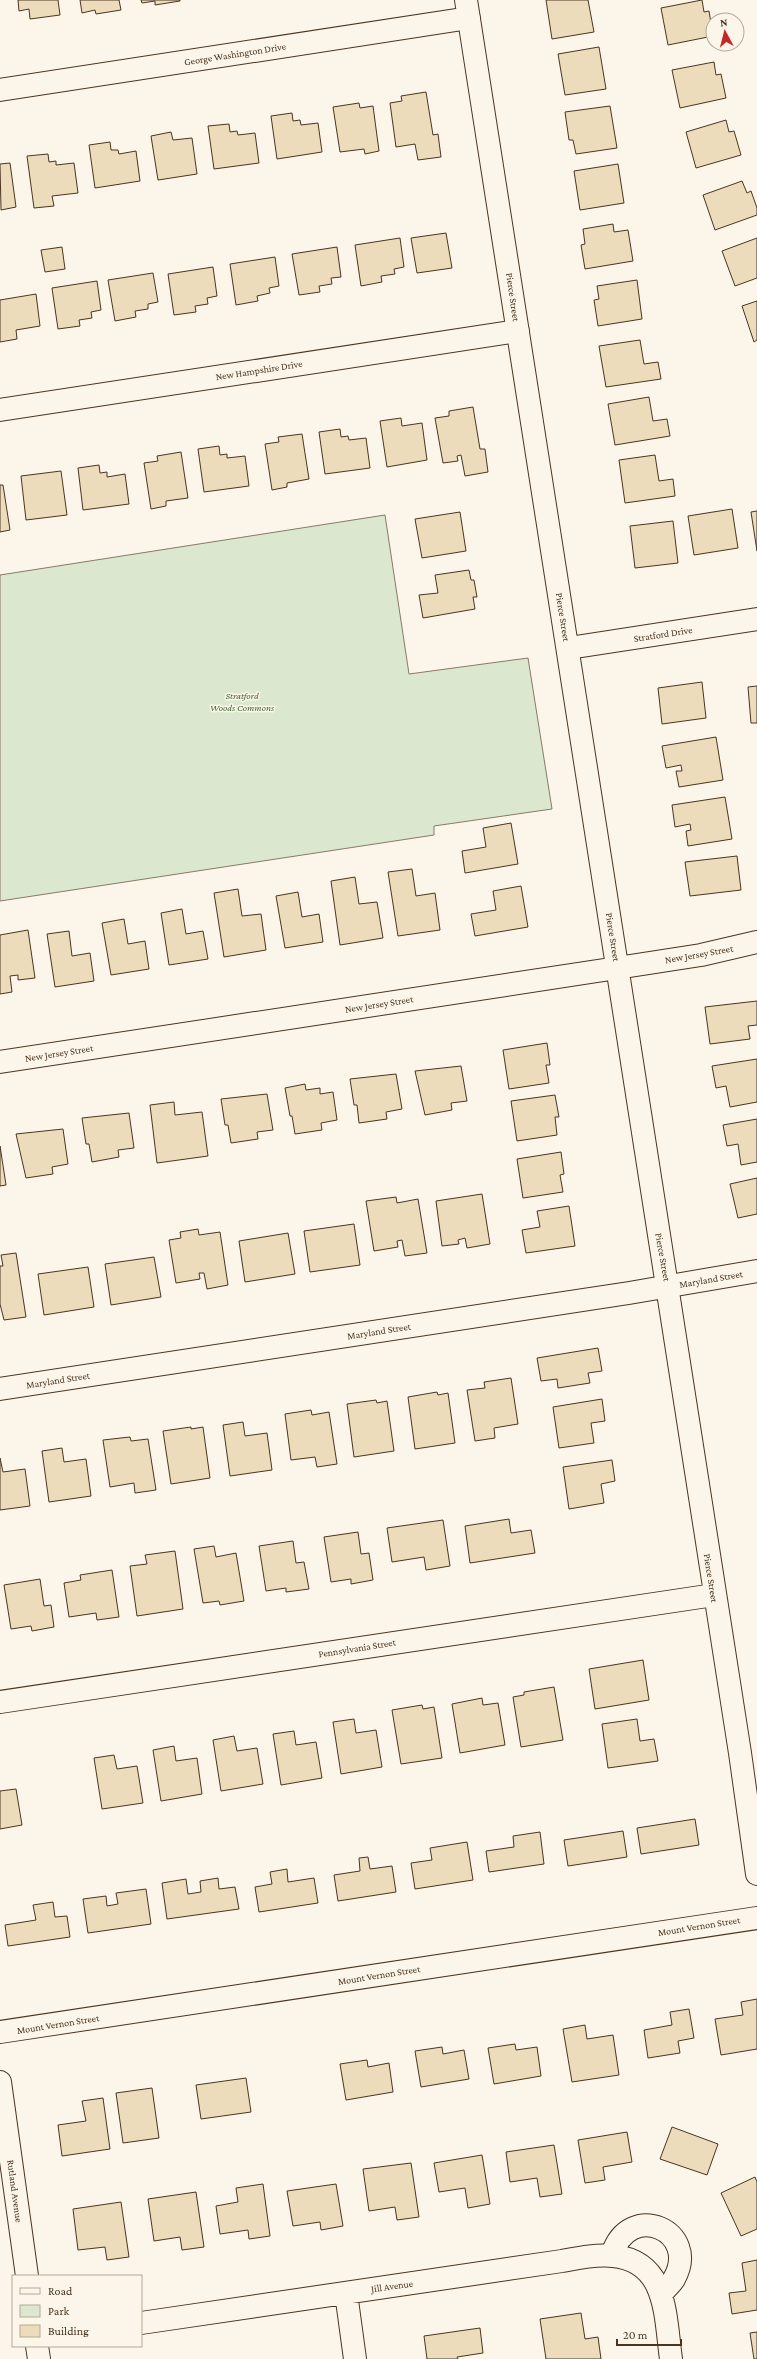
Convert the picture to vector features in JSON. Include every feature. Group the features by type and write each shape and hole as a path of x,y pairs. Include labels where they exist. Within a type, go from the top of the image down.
{"street":[{"name":"George Washington Drive","path":"0,90 468,9"},
{"name":"Pierce Street","path":"468,9 668,1286 714,1595 740,1752 757,1874"},
{"name":"New Hampshire Drive","path":"0,410 518,331"},
{"name":"Stratford Drive","path":"568,648 757,619"},
{"name":"New Jersey Street","path":"0,1062 701,955 757,942"},
{"name":"Maryland Street","path":"0,1389 757,1271"},
{"name":"Pennsylvania Street","path":"0,1702 714,1595"},
{"name":"Mount Vernon Street","path":"0,2032 757,1918"},
{"name":"Rutland Avenue","path":"0,2082 27,2275"},
{"path":"612,2255 620,2238 633,2229 644,2225 656,2225 667,2232 678,2246 679,2265 674,2279 662,2293 671,2359"},
{"name":"Jill Avenue","path":"142,2323 562,2261 612,2255 622,2257 642,2266 657,2283 662,2293"},
{"path":"346,2293 355,2359"},
{"path":"38,2347 39,2359"}],"green space":[{"name":"Stratford Woods Commons","path":"385,515 409,674 528,658 552,809 434,826 434,835 0,901 0,575"}],"building":[{"path":"18,0 58,0 60,15 30,19 29,9 19,11"},
{"path":"80,0 119,0 121,10 96,14 95,10 82,13"},
{"path":"141,0 180,1 155,5 155,1 142,3"},
{"path":"546,0 588,0 594,32 552,39"},
{"path":"702,0 704,12 709,11 709,12 705,12 705,38 668,45 661,8"},
{"path":"599,47 606,89 565,95 558,54"},
{"path":"714,62 716,75 721,74 726,98 680,108 672,70"},
{"path":"426,92 433,135 438,134 441,157 418,160 415,144 396,147 390,103 402,101 401,96"},
{"path":"359,103 360,108 373,106 379,151 365,154 364,149 340,152 333,107"},
{"path":"610,106 617,148 576,154 573,140 569,140 565,112"},
{"path":"292,113 293,121 300,120 301,125 318,123 322,152 277,159 271,116"},
{"path":"726,120 729,132 734,131 741,155 696,168 686,132"},
{"path":"229,124 230,132 237,131 238,135 255,133 259,163 214,169 208,126"},
{"path":"171,132 173,140 192,138 197,174 158,180 151,136"},
{"path":"110,142 111,150 118,150 119,154 136,151 140,181 95,188 89,145"},
{"path":"48,154 49,162 56,161 56,165 74,163 78,193 52,196 54,206 34,208 27,156"},
{"path":"10,163 16,207 1,210 0,164"},
{"path":"618,164 624,203 580,210 574,171"},
{"path":"742,181 747,193 751,191 757,208 757,215 715,230 703,195"},
{"path":"613,224 614,232 628,230 633,261 585,269 581,245 585,244 583,229"},
{"path":"446,233 452,268 417,273 411,238"},
{"path":"400,238 404,267 394,269 395,274 381,276 382,282 361,286 355,245"},
{"path":"757,238 757,278 735,286 722,251"},
{"path":"62,247 65,269 45,272 41,250"},
{"path":"337,247 341,277 331,278 332,284 319,286 320,292 299,295 292,254"},
{"path":"275,257 279,286 269,288 270,293 257,296 258,301 236,305 230,264"},
{"path":"213,267 217,296 207,298 208,304 195,306 196,312 174,315 168,274"},
{"path":"153,273 158,302 148,304 148,309 135,311 136,317 115,321 108,280"},
{"path":"637,280 642,319 598,326 594,300 599,299 597,286"},
{"path":"97,281 101,310 91,312 92,318 79,320 80,326 58,329 52,288"},
{"path":"36,294 40,326 16,330 17,339 0,342 0,300"},
{"path":"757,301 757,340 754,342 742,306"},
{"path":"640,340 644,364 658,362 661,379 606,387 599,346"},
{"path":"649,397 653,421 667,419 670,436 615,445 608,404"},
{"path":"473,407 480,449 485,449 488,472 465,476 461,455 457,456 458,461 443,463 435,418 449,416 449,411"},
{"path":"401,418 402,426 422,423 427,460 387,467 380,421"},
{"path":"340,429 341,437 348,436 349,440 366,438 370,468 325,474 319,432"},
{"path":"302,434 309,479 287,483 287,487 272,490 265,444 279,442 278,437"},
{"path":"219,446 220,455 227,454 227,458 245,456 249,486 204,492 198,449"},
{"path":"181,452 188,498 166,501 166,506 151,509 144,463 158,461 157,456"},
{"path":"655,455 659,481 673,479 675,496 625,503 619,460"},
{"path":"99,465 100,473 107,472 107,477 125,474 129,504 83,510 78,468"},
{"path":"61,471 67,515 26,520 21,476"},
{"path":"0,485 3,485 10,530 0,532"},
{"path":"732,509 738,548 694,555 688,516"},
{"path":"757,511 757,551 751,512"},
{"path":"460,512 466,551 422,558 415,519"},
{"path":"673,521 678,563 635,568 630,526"},
{"path":"469,570 471,580 474,580 477,597 473,597 475,609 423,618 419,595 438,593 435,575"},
{"path":"702,682 706,718 662,724 658,688"},
{"path":"757,686 757,723 751,723 748,687"},
{"path":"716,737 723,780 679,787 676,771 682,771 681,765 666,768 662,746"},
{"path":"725,797 732,839 688,846 686,831 691,830 690,824 675,827 672,805"},
{"path":"511,823 518,864 465,873 462,851 486,847 483,828"},
{"path":"737,856 741,890 690,896 685,862"},
{"path":"412,869 416,896 435,893 440,930 398,936 388,872"},
{"path":"355,877 359,904 377,902 383,938 340,945 331,881"},
{"path":"521,886 528,927 475,936 471,914 496,910 493,891"},
{"path":"238,889 242,916 261,914 266,950 224,957 214,893"},
{"path":"298,892 302,917 319,914 323,942 285,948 276,896"},
{"path":"182,909 186,934 203,931 208,959 169,965 161,913"},
{"path":"124,919 128,944 145,941 149,969 111,975 102,923"},
{"path":"28,930 35,978 18,980 18,975 10,976 12,992 0,994 0,935"},
{"path":"69,931 72,956 90,953 94,981 55,987 47,934"},
{"path":"757,1001 757,1025 748,1026 750,1039 710,1044 705,1007"},
{"path":"547,1043 550,1065 546,1065 549,1083 509,1089 503,1050"},
{"path":"757,1059 757,1102 730,1107 726,1086 716,1088 712,1066"},
{"path":"461,1066 467,1101 451,1103 452,1110 425,1115 415,1071"},
{"path":"396,1074 402,1109 386,1112 387,1119 359,1123 357,1105 354,1105 350,1079"},
{"path":"305,1084 306,1090 320,1088 320,1094 333,1092 337,1120 321,1123 322,1130 295,1134 285,1088"},
{"path":"267,1094 273,1130 257,1132 258,1139 231,1143 228,1125 225,1125 221,1099"},
{"path":"555,1095 559,1117 555,1117 557,1135 517,1141 511,1101"},
{"path":"174,1102 175,1115 202,1112 208,1156 157,1163 150,1105"},
{"path":"129,1113 134,1148 118,1150 119,1157 92,1162 89,1144 86,1144 82,1118"},
{"path":"757,1119 757,1162 741,1165 738,1144 727,1146 723,1125"},
{"path":"63,1129 68,1164 52,1167 53,1174 26,1178 16,1134"},
{"path":"0,1146 6,1185 0,1186"},
{"path":"561,1152 564,1174 560,1175 563,1192 523,1198 517,1159"},
{"path":"757,1178 757,1214 738,1218 730,1184"},
{"path":"482,1194 490,1244 467,1248 465,1238 458,1240 459,1244 442,1246 436,1201"},
{"path":"396,1197 397,1203 418,1199 427,1253 405,1256 402,1240 397,1241 398,1247 374,1251 366,1201"},
{"path":"569,1206 575,1246 526,1253 522,1230 540,1227 537,1211"},
{"path":"354,1224 360,1265 310,1272 304,1231"},
{"path":"198,1229 199,1235 220,1232 228,1285 207,1289 204,1273 199,1273 200,1279 176,1283 169,1240 181,1238 180,1232"},
{"path":"288,1233 295,1274 245,1282 239,1241"},
{"path":"16,1253 26,1317 4,1320 0,1304 0,1266 3,1266 1,1255"},
{"path":"154,1257 161,1297 111,1305 105,1264"},
{"path":"88,1267 94,1307 44,1315 38,1274"},
{"path":"598,1348 602,1371 588,1373 590,1383 558,1388 557,1379 541,1381 537,1358"},
{"path":"511,1378 518,1424 494,1428 495,1438 475,1441 467,1390 485,1388 484,1382"},
{"path":"437,1392 438,1395 448,1393 455,1443 415,1449 408,1397"},
{"path":"602,1399 605,1421 591,1423 594,1443 559,1448 553,1407"},
{"path":"376,1400 377,1403 387,1401 394,1451 354,1457 347,1404"},
{"path":"311,1410 312,1415 329,1412 337,1464 317,1467 315,1457 291,1460 285,1414"},
{"path":"243,1422 245,1436 267,1433 272,1470 230,1476 223,1425"},
{"path":"191,1427 191,1429 203,1427 210,1478 171,1484 163,1431"},
{"path":"130,1437 131,1441 148,1439 156,1490 135,1493 134,1483 110,1487 103,1440"},
{"path":"62,1448 64,1462 86,1459 91,1496 49,1502 42,1451"},
{"path":"0,1458 3,1472 25,1469 30,1506 0,1510"},
{"path":"612,1460 615,1481 601,1484 604,1503 569,1509 563,1467"},
{"path":"509,1519 511,1533 531,1530 535,1553 470,1563 465,1526"},
{"path":"443,1520 450,1566 426,1570 424,1557 392,1562 387,1528"},
{"path":"358,1532 361,1554 369,1553 373,1580 351,1584 351,1579 331,1582 324,1537"},
{"path":"293,1541 296,1563 304,1562 309,1589 286,1592 286,1588 266,1591 259,1546"},
{"path":"214,1546 216,1557 236,1553 244,1601 220,1605 219,1601 203,1603 194,1549"},
{"path":"175,1551 183,1609 137,1616 130,1566 147,1564 145,1555"},
{"path":"112,1570 119,1617 97,1620 96,1613 69,1617 64,1583 81,1580 80,1575"},
{"path":"40,1579 44,1606 51,1605 54,1627 32,1631 31,1626 11,1629 4,1585"},
{"path":"643,1660 649,1700 595,1709 589,1669"},
{"path":"554,1687 563,1740 521,1747 513,1697 524,1695 524,1692"},
{"path":"482,1698 483,1705 498,1703 505,1745 460,1753 452,1704"},
{"path":"422,1705 423,1709 434,1707 442,1758 401,1764 392,1710"},
{"path":"354,1719 356,1733 376,1730 382,1767 341,1774 333,1722"},
{"path":"637,1719 640,1741 654,1739 658,1761 608,1768 602,1724"},
{"path":"294,1731 296,1745 316,1742 322,1778 281,1785 273,1734"},
{"path":"234,1736 237,1751 257,1748 263,1784 221,1791 213,1740"},
{"path":"174,1746 176,1761 197,1758 202,1794 161,1801 153,1750"},
{"path":"114,1755 117,1769 137,1766 143,1803 102,1809 94,1758"},
{"path":"16,1789 22,1825 0,1829 0,1791"},
{"path":"695,1819 699,1845 641,1854 637,1828"},
{"path":"623,1831 627,1857 568,1866 564,1840"},
{"path":"540,1832 544,1864 489,1872 486,1851 514,1847 513,1836"},
{"path":"467,1842 473,1880 415,1889 411,1863 432,1860 430,1848"},
{"path":"368,1857 370,1869 392,1866 396,1892 338,1901 334,1875 360,1871 359,1858"},
{"path":"287,1869 288,1882 314,1878 318,1903 259,1912 255,1887 272,1884 270,1872"},
{"path":"218,1878 219,1889 235,1887 239,1909 167,1919 162,1883 186,1879 188,1894 201,1892 200,1881"},
{"path":"146,1889 151,1924 88,1933 83,1899 106,1896 107,1906 118,1904 116,1893"},
{"path":"53,1902 55,1917 67,1916 70,1937 8,1946 5,1925 36,1920 33,1905"},
{"path":"757,1999 757,2049 721,2055 715,2019 743,2015 741,2002"},
{"path":"689,2009 694,2038 678,2041 680,2053 648,2058 644,2030 672,2025 670,2012"},
{"path":"585,2025 587,2039 613,2035 619,2075 572,2082 563,2029"},
{"path":"515,2044 516,2050 537,2047 541,2076 494,2084 488,2048"},
{"path":"442,2047 443,2054 464,2050 469,2079 421,2087 415,2051"},
{"path":"367,2060 368,2067 389,2063 393,2092 346,2100 340,2064"},
{"path":"246,2078 251,2112 201,2119 196,2085"},
{"path":"152,2088 159,2138 123,2143 116,2093"},
{"path":"103,2098 110,2149 62,2156 58,2125 86,2121 82,2101"},
{"path":"672,2127 718,2144 707,2175 660,2159"},
{"path":"627,2132 632,2162 603,2167 605,2180 585,2183 578,2140"},
{"path":"554,2145 562,2194 540,2197 537,2178 510,2182 506,2152"},
{"path":"482,2155 490,2204 468,2208 465,2188 439,2192 434,2163"},
{"path":"411,2163 419,2217 397,2220 395,2207 369,2211 363,2169"},
{"path":"755,2177 757,2182 757,2229 741,2236 721,2193"},
{"path":"263,2184 270,2236 249,2239 248,2230 220,2234 216,2206 238,2202 236,2188"},
{"path":"336,2184 343,2226 321,2230 320,2222 293,2226 287,2191"},
{"path":"196,2192 204,2247 182,2250 180,2237 154,2241 148,2199"},
{"path":"121,2202 129,2257 107,2260 105,2247 78,2250 73,2209"},
{"path":"757,2260 757,2310 732,2314 729,2293 746,2291 742,2263"},
{"path":"581,2313 585,2339 598,2337 601,2359 546,2359 540,2319"},
{"path":"480,2328 483,2353 457,2357 458,2359 427,2359 424,2336"},
{"path":"757,2332 757,2359 754,2359 750,2333"}]}
